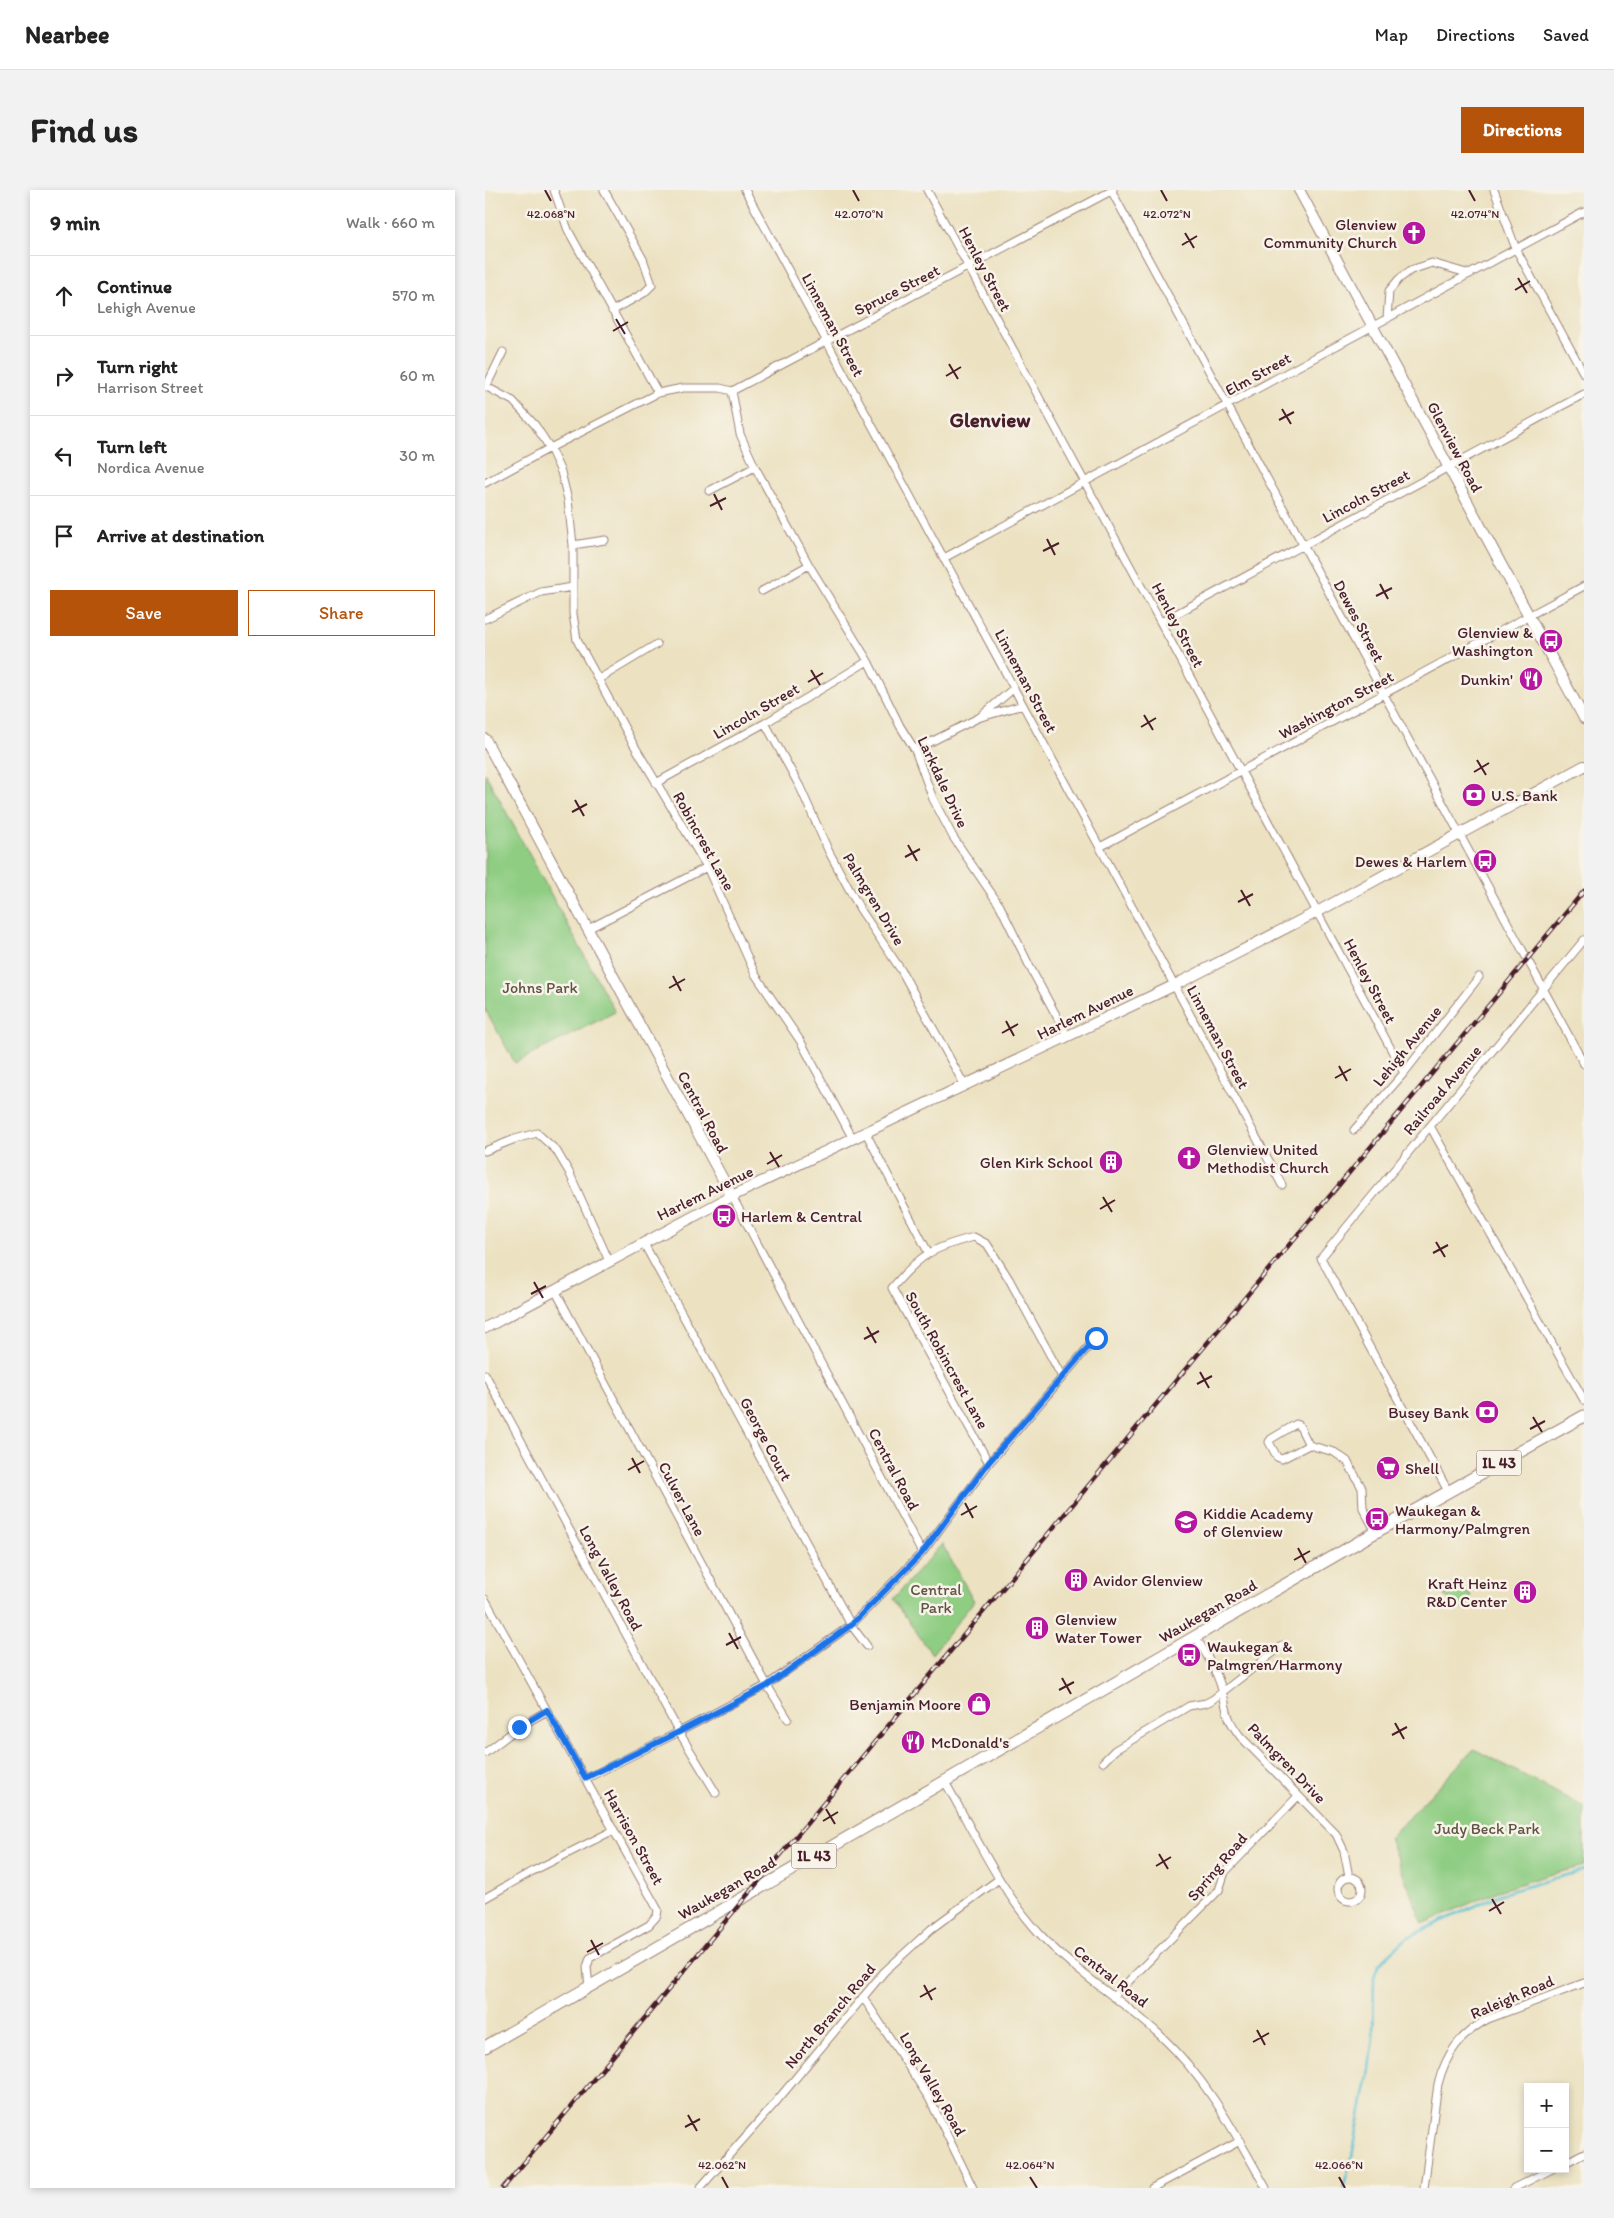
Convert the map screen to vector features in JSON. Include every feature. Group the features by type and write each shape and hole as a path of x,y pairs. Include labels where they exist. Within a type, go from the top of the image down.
{"main road":[{"name":"Glenview Road","path":"1299,190 1584,718"},
{"name":"Central Road","path":"485,739 732,1196"},
{"name":"Harlem Avenue","path":"485,1328 609,1260 732,1196 1175,985 1317,912 1584,766"},
{"path":"1560,780 1584,776"},
{"name":"Waukegan Road","path":"485,2046 1196,1638 1376,1532 1584,1416"}],"street":[{"path":"554,190 568,230 658,394"},
{"path":"604,190 643,259 652,285 644,293 612,311"},
{"name":"Linneman Street","path":"745,190 1283,1185"},
{"name":"Henley Street","path":"927,190 1404,1073"},
{"name":"Spruce Street","path":"732,392 969,268 1112,190"},
{"name":"Dewes Street","path":"1112,190 1584,1064"},
{"path":"1494,190 1516,249 1584,374"},
{"name":"Elm Street","path":"944,558 1584,212"},
{"path":"1387,319 1389,291 1399,278 1411,270 1432,263 1470,274"},
{"name":"Robincrest Lane","path":"503,352 486,387 513,401 535,425 550,448 561,472 569,500 577,640 655,783 707,867 755,974 801,1042 853,1139"},
{"path":"485,483 658,394 691,388 720,388 732,392"},
{"name":"Larkdale Drive","path":"732,392 740,434 755,467 809,565 868,662 900,726 915,750 933,799 953,837 1000,906 1031,969 1068,1037"},
{"name":"Lincoln Street","path":"1161,622 1584,394"},
{"path":"709,491 755,467"},
{"path":"573,545 605,540"},
{"path":"761,591 809,565"},
{"name":"Washington Street","path":"1100,847 1584,586"},
{"path":"485,619 541,592 573,587"},
{"path":"599,678 657,644"},
{"name":"Lincoln Street","path":"655,783 765,723 868,662"},
{"path":"977,718 1014,688"},
{"path":"915,750 977,718 1023,704"},
{"name":"Palmgren Drive","path":"765,723 799,787 829,852 860,909 901,970 965,1086"},
{"path":"588,930 707,867"},
{"name":"Railroad Avenue","path":"1448,1491 1321,1258 1584,940"},
{"name":"Lehigh Avenue","path":"1354,1130 1404,1073 1479,977"},
{"path":"1430,1126 1584,1400"},
{"path":"866,1133 928,1252 973,1237 987,1244 1009,1279 1061,1377"},
{"path":"485,1151 515,1139 537,1134 556,1150 569,1172 609,1260"},
{"name":"Central Road","path":"732,1196 922,1553"},
{"name":"George Court","path":"643,1242 851,1625 867,1646"},
{"name":"South Robincrest Lane","path":"928,1252 910,1266 892,1288 989,1462"},
{"name":"Culver Lane","path":"555,1290 767,1686 788,1719"},
{"path":"585,1778 767,1686 851,1625 922,1553 989,1462 1096,1338"},
{"name":"Long Valley Road","path":"485,1374 679,1732 716,1793"},
{"path":"1309,1444 1282,1459 1277,1457 1269,1442 1296,1424 1299,1425 1309,1444 1334,1452 1347,1461 1362,1488 1363,1508 1376,1532"},
{"name":"Harrison Street","path":"485,1599 487,1609 547,1710 655,1904 657,1916 649,1925 590,1958 587,1966 589,1986"},
{"name":"Palmgren Drive","path":"1196,1638 1204,1650 1222,1690 1225,1712 1231,1724 1240,1736 1336,1834 1344,1851 1349,1877"},
{"path":"1103,1762 1115,1750 1189,1706 1206,1703 1283,1645"},
{"path":"485,1753 519,1727 547,1710"},
{"name":"Central Road","path":"945,1782 999,1879 1037,1932 1071,1964 1162,2037 1195,2072 1222,2110 1266,2188"},
{"name":"Spring Road","path":"1113,1997 1219,1890 1225,1872 1298,1796"},
{"path":"485,1898 531,1872 614,1830"},
{"name":"North Branch Road","path":"700,2188 775,2103 884,1972 910,1947 999,1879"},
{"name":"Raleigh Road","path":"1424,2188 1438,2084 1442,2069 1455,2044 1475,2026 1488,2018 1584,1983"},
{"name":"Long Valley Road","path":"863,1997 929,2098 973,2188"},
{"path":"1152,2188 1240,2141"},
{"path":"1569,2161 1584,2153"},
{"path":"1514,2188 1544,2173"}],"green space":[{"name":"Johns Park","path":"485,773 615,1012 515,1063 485,1009"},
{"name":"Central Park","path":"942,1544 974,1601 932,1654 893,1599"},
{"path":"1453,1584 1472,1596 1464,1609 1445,1596"},
{"name":"Judy Beck Park","path":"1474,1749 1584,1807 1584,1866 1498,1891 1423,1924 1389,1838"}],"waterway":[{"path":"1343,2188 1351,2161 1368,2075 1373,2038 1374,1978 1378,1965 1408,1937 1501,1894 1584,1870"}],"railway":[{"path":"503,2188 1584,891"}],"place":[{"name":"Glenview Community Church","path":"1414,233"},
{"name":"Glenview & Washington","path":"1551,641"},
{"name":"Dunkin'","path":"1531,679"},
{"name":"U.S. Bank","path":"1474,795"},
{"name":"Dewes & Harlem","path":"1485,861"},
{"name":"Glenview United Methodist Church","path":"1189,1158"},
{"name":"Glen Kirk School","path":"1111,1162"},
{"name":"Harlem & Central","path":"724,1216"},
{"name":"Busey Bank","path":"1487,1412"},
{"name":"Shell","path":"1388,1468"},
{"name":"Waukegan & Harmony/Palmgren","path":"1377,1519"},
{"name":"Kiddie Academy of Glenview","path":"1186,1522"},
{"name":"Avidor Glenview","path":"1076,1580"},
{"name":"Kraft Heinz R&D Center","path":"1525,1592"},
{"name":"Glenview Water Tower","path":"1037,1628"},
{"name":"Waukegan & Palmgren/Harmony","path":"1189,1655"},
{"name":"Benjamin Moore","path":"979,1704"},
{"name":"McDonald's","path":"913,1742"}],"district":[{"name":"Glenview","path":"990,419"}],"route":[{"path":"519,1727 547,1710 585,1778 767,1686 851,1625 922,1553 989,1462 1096,1338"}]}
